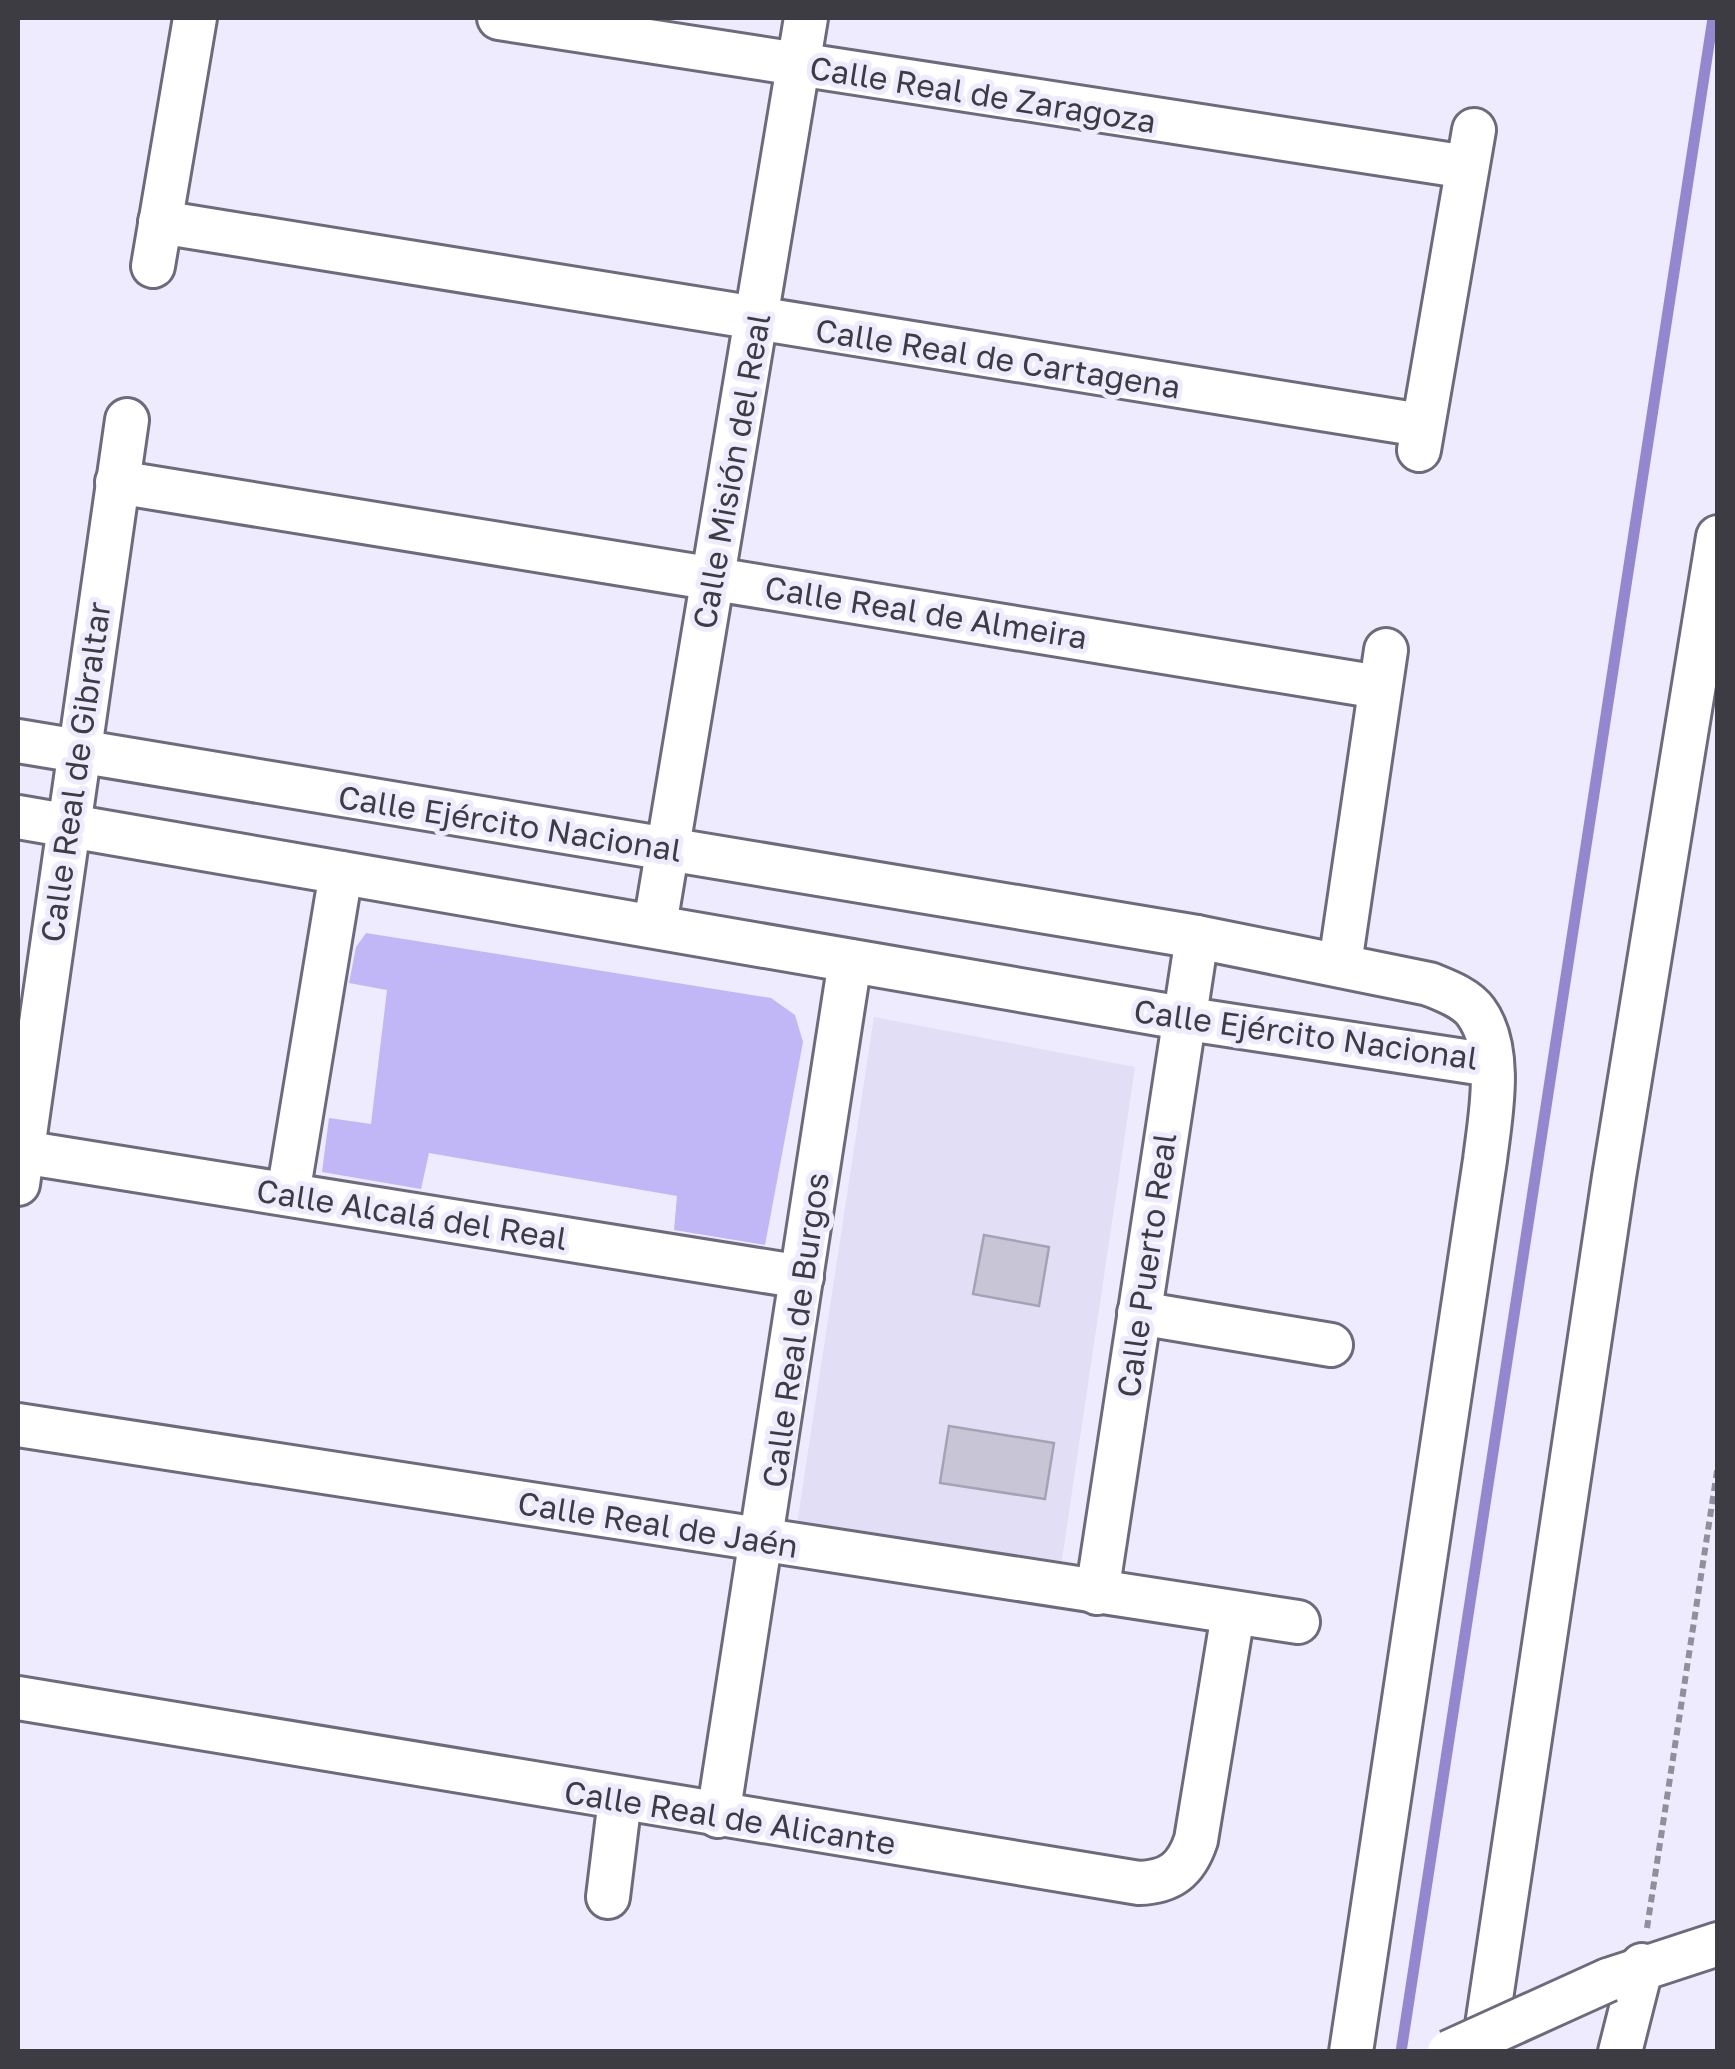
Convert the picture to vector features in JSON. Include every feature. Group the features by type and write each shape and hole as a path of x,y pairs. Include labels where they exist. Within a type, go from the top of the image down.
{"street":[{"path":"153,266 195,18"},
{"name":"Calle Real de Zaragoza","path":"499,18 798,66 1471,149 1420,439"},
{"name":"Calle Misión del Real","path":"655,925 806,18"},
{"name":"Calle Real de Cartagena","path":"160,222 757,320 1420,439"},
{"name":"Calle Real de Gibraltar","path":"20,1168 127,420"},
{"name":"Calle Real de Almeira","path":"117,482 712,576 1383,668 1340,964"},
{"path":"1483,2052 1614,1177 1718,537"},
{"name":"Calle Ejército Nacional","path":"18,741 1340,964 1430,984 1454,994 1475,1010 1484,1028 1491,1064 1182,1018 18,817"},
{"path":"288,1194 341,873"},
{"name":"Calle Puerto Real","path":"1097,1593 1197,937"},
{"name":"Calle Real de Burgos","path":"718,1816 764,1540 850,961"},
{"path":"1351,2052 1485,1160 1491,1064"},
{"name":"Calle Alcalá del Real","path":"20,1168 288,1194 802,1277"},
{"path":"1139,1313 1332,1345"},
{"name":"Calle Real de Jaén","path":"18,1426 1298,1622"},
{"name":"Calle Real de Alicante","path":"18,1698 718,1816 1139,1883 1161,1882 1180,1871 1196,1840 1233,1614"},
{"path":"608,1897 620,1799"},
{"path":"1449,2052 1625,1973 1711,1941"},
{"path":"1620,2052 1625,1973"}],"path":[{"path":"1625,1973 1718,1464"}],"shaded area":[{"path":"366,933 771,998 795,1015 803,1042 765,1245 674,1230 677,1196 429,1153 421,1189 322,1172 329,1118 371,1124 387,990 349,983 356,947"},
{"path":"874,1017 1135,1067 1061,1566 797,1524"}],"building":[{"path":"984,1235 1049,1247 1039,1306 973,1294"},
{"path":"949,1426 1054,1443 1045,1499 940,1483"}],"waterway":[{"path":"1401,2052 1713,18"}]}
